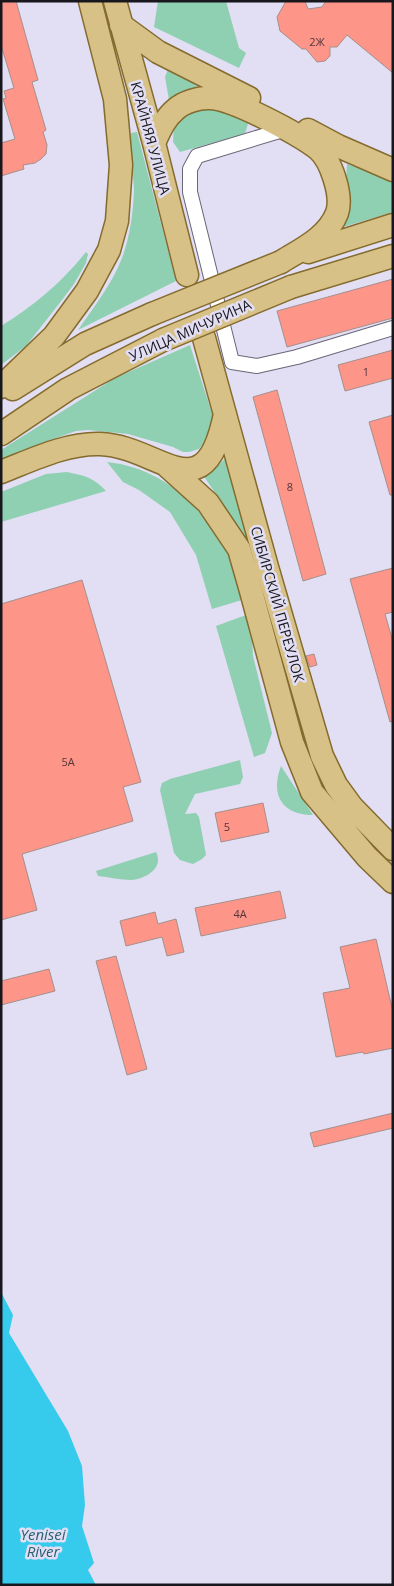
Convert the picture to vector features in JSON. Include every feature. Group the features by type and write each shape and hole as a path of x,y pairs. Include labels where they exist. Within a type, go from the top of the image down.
{"main road":[{"name":"КРАЙНЯЯ УЛИЦА","path":"1,387 54,336 87,291 109,250 117,221 121,187 120,139 115,99 90,1"},
{"name":"КРАЙНЯЯ УЛИЦА","path":"115,1 187,274"},
{"path":"121,25 158,52 338,146 393,170"},
{"path":"154,143 163,123 177,108 192,101 210,98 250,110 286,129 319,150 331,168 338,190 338,212 323,236 281,262"},
{"name":"УЛИЦА МИЧУРИНА","path":"1,397 85,344 152,314 281,262 393,224"},
{"name":"УЛИЦА МИЧУРИНА","path":"1,434 68,389 163,340 291,287 393,256"},
{"name":"СИБИРСКИЙ ПЕРЕУЛОК","path":"204,338 267,567 322,756 336,785 352,807 393,849"},
{"path":"1,472 48,454 92,444 118,447 167,466 191,469 203,464 210,457 217,442 225,414"},
{"name":"СИБИРСКИЙ ПЕРЕУЛОК","path":"167,466 208,503 239,549 292,742 312,792 366,857 393,882"},
{"path":"337,823 352,807"}],"street":[{"path":"286,129 198,156 190,169 190,192 232,362 257,366 297,357 393,328"}],"green space":[{"path":"158,1 226,1 239,48 246,53 239,68 154,27"},
{"path":"168,69 187,76 197,87 182,91 169,100 165,77"},
{"path":"204,107 224,108 249,120 245,134 180,152 173,142 174,123 186,112"},
{"path":"137,132 176,281 78,330 108,286 125,250 131,225 134,191 130,140 131,133"},
{"path":"347,164 393,181 393,212 343,227"},
{"path":"86,252 88,254 86,263 62,300 26,346 1,365 1,326 47,293"},
{"path":"190,345 214,420 211,433 199,449 183,452 173,447 128,434 88,430 76,431 1,460 1,450 115,378"},
{"path":"228,456 252,553 239,528 203,475 214,469"},
{"path":"107,462 124,465 155,476 194,506 226,549 232,563 242,600 212,609 196,555 170,512 139,490 123,482"},
{"path":"67,472 88,478 106,491 1,522 1,492 46,474"},
{"path":"246,615 252,637 253,656 272,733 265,753 254,757 216,626"},
{"path":"240,760 243,777 240,784 195,794 185,814 196,813 199,817 206,855 193,864 180,860 174,853 160,790 162,783 170,779"},
{"path":"281,766 313,815 293,811 281,801 277,786"},
{"path":"156,852 158,863 156,868 148,875 137,879 98,876 96,871"}],"water":[{"name":"Yenisei River","path":"1,1292 13,1315 9,1333 68,1431 82,1466 85,1505 82,1526 94,1563 88,1570 96,1585 1,1585"}],"building":[{"path":"1,1 16,1 38,80 32,82 46,130 43,132 47,145 46,154 41,159 35,163 23,165 24,169 1,176 1,143 15,139 3,99 6,98 4,91 14,88 1,45"},
{"path":"286,1 305,1 308,9 322,7 326,1 393,1 393,73 347,35 337,47 330,47 330,56 325,61 317,62 306,49 302,49 280,31 277,17"},
{"path":"393,279 393,318 287,347 277,311"},
{"path":"393,350 393,378 345,391 338,365"},
{"path":"277,390 326,574 303,581 253,397"},
{"path":"393,415 393,495 390,495 369,422"},
{"path":"393,568 393,612 385,614 393,642 393,721 390,722 350,579"},
{"path":"82,580 141,782 123,787 133,821 22,854 37,910 1,920 1,604"},
{"path":"314,654 317,665 310,667 306,656"},
{"path":"263,803 269,832 221,842 215,813"},
{"path":"280,891 286,918 201,936 195,908"},
{"path":"155,912 158,924 176,919 184,952 167,956 162,937 126,946 120,921"},
{"path":"376,939 393,1012 393,1048 336,1057 323,993 350,988 340,947"},
{"path":"116,956 147,1069 127,1075 96,961"},
{"path":"49,969 55,991 1,1005 1,981"},
{"path":"393,1113 393,1128 314,1147 310,1133"}]}
